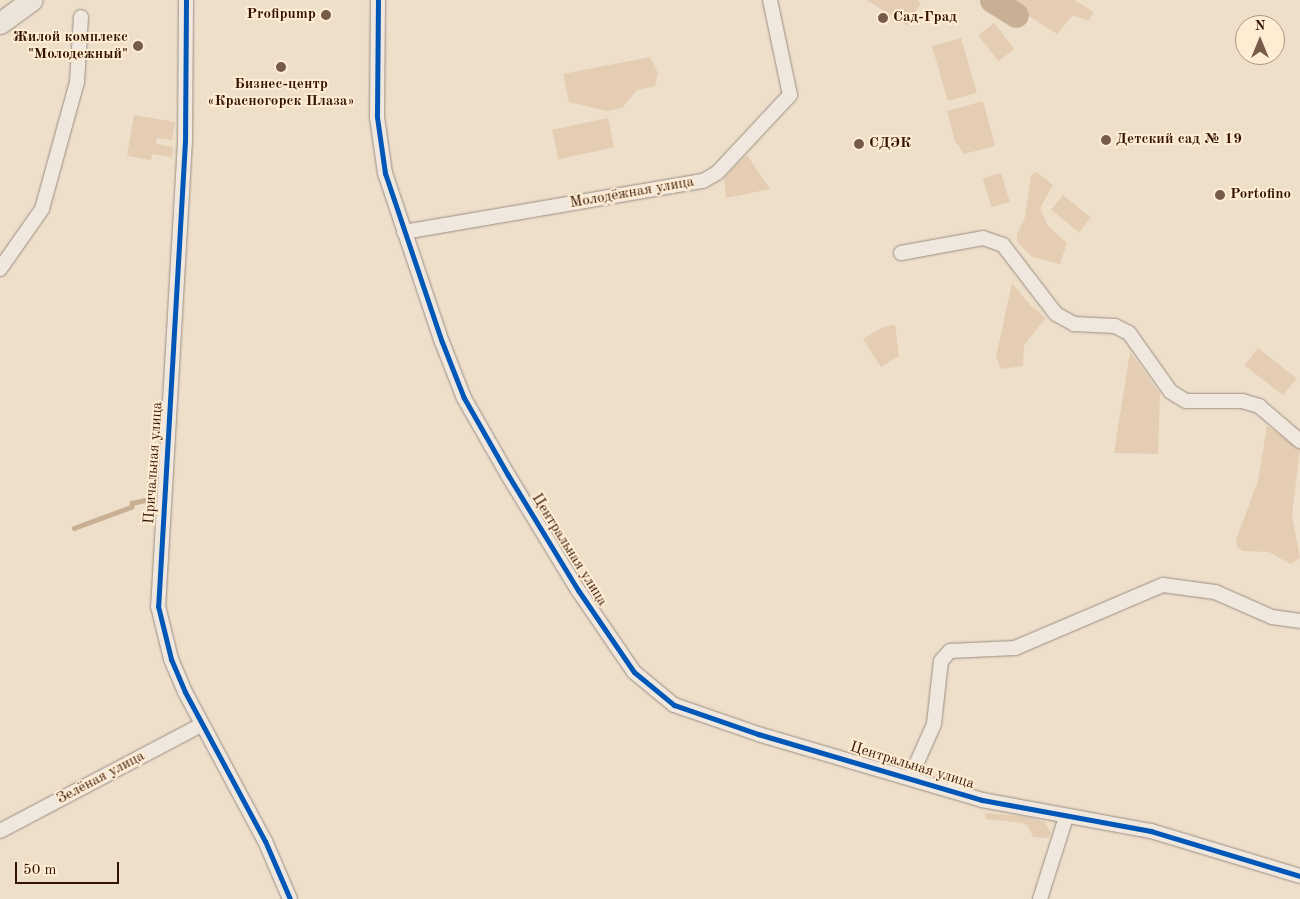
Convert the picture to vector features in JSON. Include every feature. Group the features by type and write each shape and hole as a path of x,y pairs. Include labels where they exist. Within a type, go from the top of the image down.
{"main road":[{"path":"0,24 32,0"}],"street":[{"name":"Причальная улица","path":"186,0 185,141 158,606 171,659 201,724 265,841 290,899"},
{"name":"Центральная улица","path":"378,0 378,117 385,173 404,232 464,398 578,590 634,672 674,704 758,734 982,800 1066,817 1151,831 1300,876"},
{"name":"Молодёжная улица","path":"404,232 703,181 717,173 790,95 770,0"},
{"path":"0,269 42,209 77,82 81,17"},
{"path":"901,253 983,238 1003,245 1056,314 1074,324 1115,326 1129,333 1171,392 1186,401 1242,400 1259,406 1300,441"},
{"path":"910,778 934,724 941,661 950,651 1014,648 1163,586 1215,592 1272,617 1300,621"},
{"name":"Зелёная улица","path":"0,831 201,724"},
{"path":"1040,899 1066,817"}],"shaded area":[{"path":"867,0 917,0 921,2 908,26"},
{"path":"1004,0 1074,0 1094,12 1088,21 1073,15 1057,34"},
{"path":"994,23 1014,49 999,61 978,35"},
{"path":"961,38 977,93 948,101 932,46"},
{"path":"650,57 658,73 655,86 637,90 622,108 607,111 569,102 563,74"},
{"path":"983,101 995,146 964,154 955,141 947,111"},
{"path":"134,115 175,122 172,140 157,138 156,144 173,147 172,157 152,154 151,160 127,156"},
{"path":"608,118 614,147 558,159 552,130"},
{"path":"747,155 770,189 726,198 724,177"},
{"path":"1037,172 1053,185 1040,208 1048,226 1067,243 1060,264 1032,257 1017,242 1017,234 1025,217 1031,175"},
{"path":"1001,173 1010,202 992,207 983,179"},
{"path":"1063,195 1091,218 1079,232 1051,210"},
{"path":"1012,283 1030,305 1046,318 1024,345 1023,366 1001,369 996,357"},
{"path":"895,325 899,356 881,367 863,339 883,327"},
{"path":"1258,348 1297,378 1283,396 1244,365"},
{"path":"1130,352 1160,393 1158,454 1114,453"},
{"path":"1267,426 1300,449 1292,515 1300,558 1290,564 1269,552 1243,551 1237,547 1236,540 1258,481"},
{"path":"985,813 1028,817 1045,822 1051,833 1048,838 1033,837 1028,826 1023,823 986,819"}],"waterway":[{"path":"992,0 1016,15"},
{"path":"74,528 131,507 132,503 158,497"}],"cycle path":[{"path":"186,0 185,141 158,606 171,659 185,692 265,841 290,899"},
{"path":"378,0 377,117 385,173 442,342 464,398 508,475 578,590 634,672 674,705 758,734 982,800 1151,831 1300,876"}],"place":[{"name":"Profipump","path":"326,15"},
{"name":"Сад-Град","path":"883,18"},
{"name":"Жилой комплекс \"Молодежный\"","path":"138,46"},
{"name":"Бизнес-центр «Красногорск Плаза»","path":"281,67"},
{"name":"Детский сад № 19","path":"1106,140"},
{"name":"СДЭК","path":"859,144"},
{"name":"Portofino","path":"1220,195"}]}
